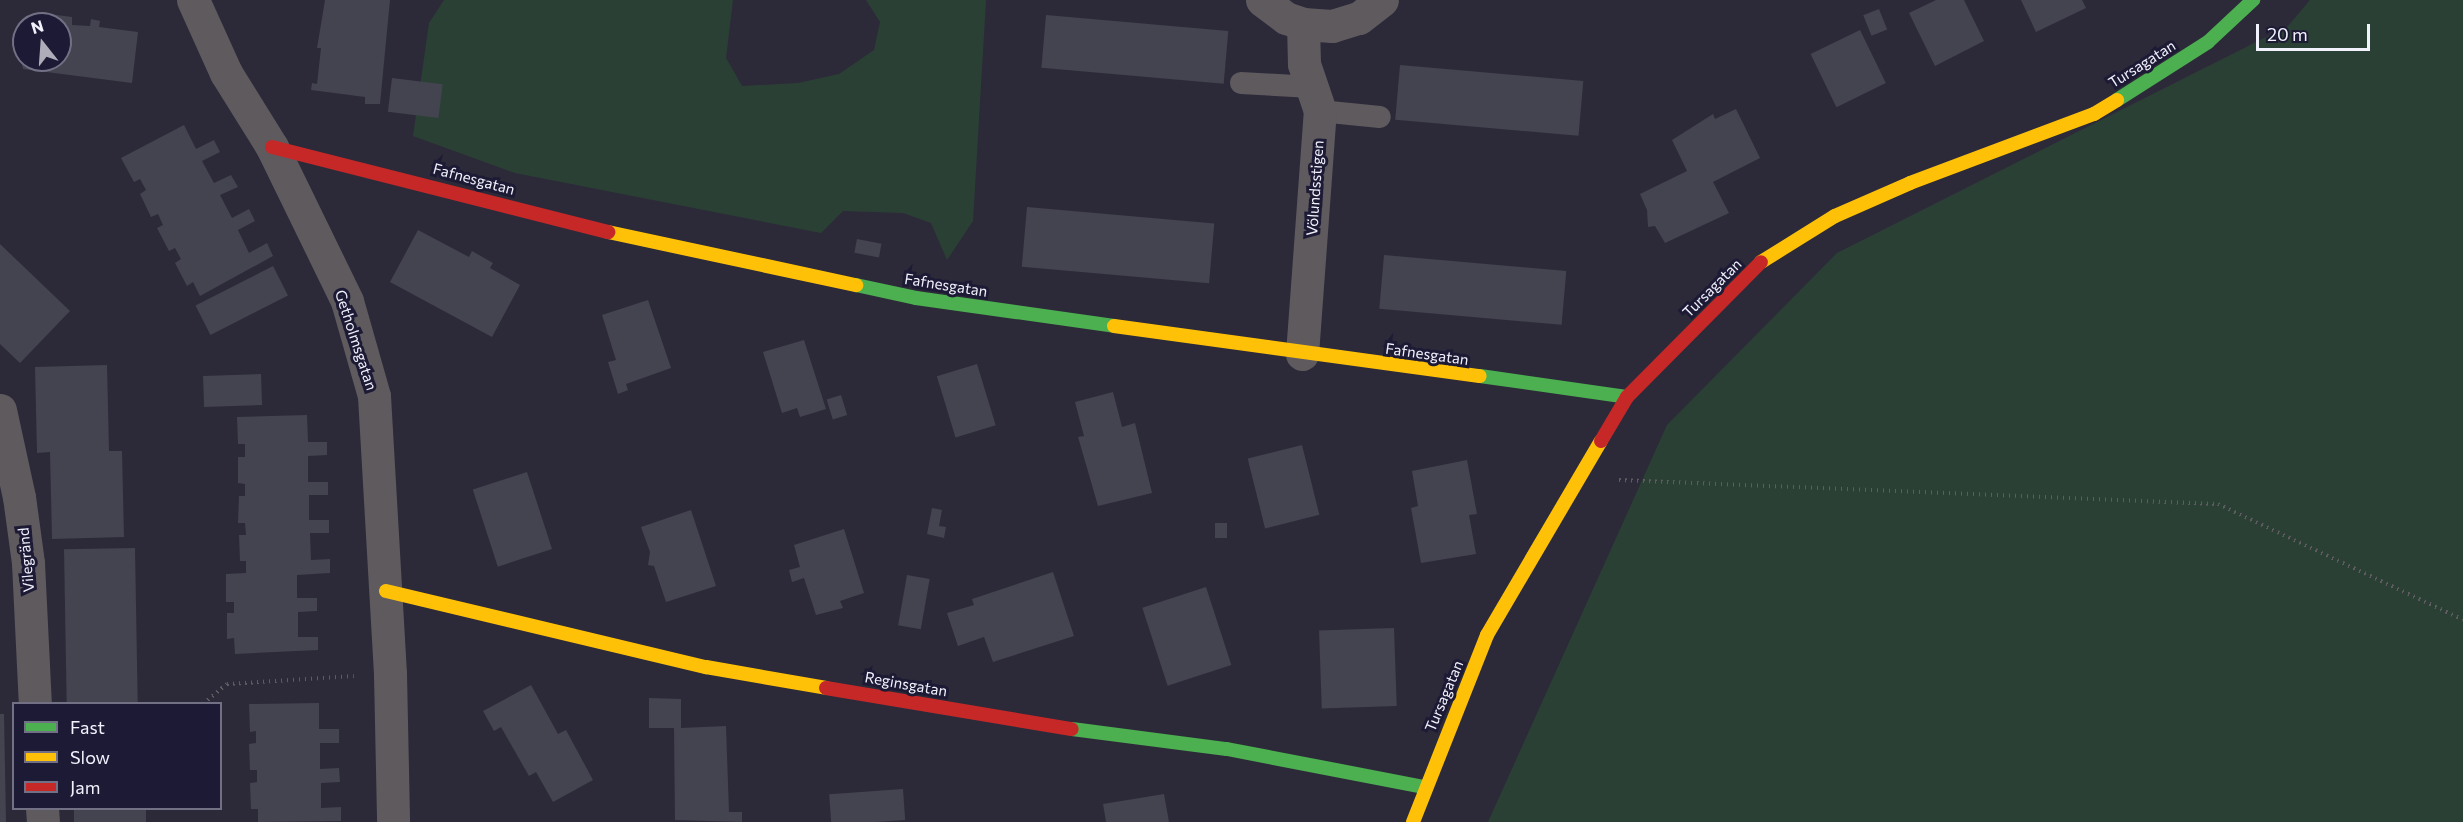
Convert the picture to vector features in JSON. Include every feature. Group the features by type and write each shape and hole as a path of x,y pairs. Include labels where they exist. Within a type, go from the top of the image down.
{"street":[{"name":"Getholmsgatan","path":"194,0 226,73 272,147 347,301 374,396 390,674 393,822"},
{"path":"1263,0 1286,18 1303,24 1341,23 1359,18 1382,0"},
{"name":"Tursagatan","path":"1413,822 1424,787 1487,635 1577,478 1627,397 1766,257 1835,216 1910,183 2094,114 2208,42 2253,0"},
{"name":"Völundsstigen","path":"1302,354 1316,99 1304,64 1303,24"},
{"name":"Fafnesgatan","path":"272,147 643,241 916,298 1302,354 1627,397"},
{"name":"Vilegränd","path":"1,415 28,563 35,702"},
{"name":"Reginsgatan","path":"386,591 706,667 1036,724 1227,749 1424,787"}],"lane":[{"path":"1241,83 1316,99 1380,117"}],"path":[{"path":"1577,478 2218,504 2463,620"},
{"path":"205,702 227,684 390,674"}],"green space":[{"path":"444,0 733,0 726,58 742,86 798,83 839,74 874,50 880,22 866,0 986,0 973,221 947,260 931,223 903,213 843,211 821,233 515,173 413,136 429,23"},
{"path":"2310,0 2463,0 2463,822 1488,822 1667,425 1837,253 2288,26"}],"building":[{"path":"325,0 390,0 380,104 365,104 365,97 311,90 312,83 317,84 321,48 317,48"},
{"path":"1936,0 1964,0 1984,41 1935,66 1909,13"},
{"path":"2021,0 2082,0 2086,8 2036,32"},
{"path":"1879,9 1887,29 1871,36 1863,15"},
{"path":"1046,15 1228,31 1224,84 1041,68"},
{"path":"91,19 100,21 99,27 138,32 132,83 46,72 72,72 72,25 90,26"},
{"path":"1860,30 1886,83 1836,107 1811,54"},
{"path":"1400,65 1583,81 1579,136 1395,120"},
{"path":"392,78 443,84 438,118 388,112"},
{"path":"1736,109 1760,158 1713,182 1729,213 1665,243 1655,226 1648,227 1647,210 1640,194 1687,171 1672,140 1713,114 1715,119"},
{"path":"184,125 196,149 214,140 220,152 202,161 214,183 231,175 238,187 220,195 232,218 249,209 255,221 238,230 249,253 267,243 273,256 200,296 193,282 187,286 175,263 181,259 175,248 169,251 157,228 163,225 158,214 151,217 140,194 146,190 140,179 134,182 121,158"},
{"path":"1027,207 1214,223 1209,283 1022,267"},
{"path":"418,230 469,257 472,251 493,263 490,268 520,285 492,337 390,282"},
{"path":"857,239 882,244 879,258 854,253"},
{"path":"0,244 70,311 20,363 0,344"},
{"path":"1384,255 1566,271 1562,325 1379,309"},
{"path":"273,266 288,295 210,335 195,305"},
{"path":"648,300 671,368 626,384 628,390 618,394 608,362 616,360 602,315"},
{"path":"804,340 826,409 800,417 797,408 782,413 763,352"},
{"path":"977,364 996,425 956,437 937,376"},
{"path":"107,365 109,451 122,451 124,537 52,539 50,452 37,453 35,367"},
{"path":"261,374 262,405 204,407 203,376"},
{"path":"1113,392 1122,427 1135,423 1152,493 1098,506 1078,437 1084,436 1075,402"},
{"path":"841,395 847,415 833,419 827,399"},
{"path":"307,415 308,442 327,442 327,455 308,456 308,482 328,482 328,495 309,495 309,520 329,520 329,533 310,533 311,560 330,559 330,573 297,575 297,598 317,598 317,611 298,612 298,637 318,637 318,650 235,654 234,638 227,639 227,613 234,613 234,602 226,602 226,574 246,573 246,561 240,561 239,535 246,535 245,523 238,523 239,496 245,496 245,484 238,483 238,457 245,457 245,444 238,444 237,417"},
{"path":"1302,445 1319,515 1265,528 1248,459"},
{"path":"1467,460 1477,514 1469,515 1476,554 1421,563 1411,508 1418,506 1412,471"},
{"path":"527,472 552,549 498,567 473,490"},
{"path":"932,508 942,510 939,526 946,527 944,538 927,534"},
{"path":"691,510 716,586 666,602 654,566 648,565 650,552 641,527"},
{"path":"1215,523 1227,523 1227,538 1215,538"},
{"path":"844,529 864,593 840,601 843,608 816,615 804,578 792,582 789,570 800,567 794,545"},
{"path":"135,548 138,702 67,702 64,549"},
{"path":"1053,572 1074,636 993,662 984,637 958,646 947,613 974,605 972,599"},
{"path":"907,575 930,579 921,629 898,625"},
{"path":"1206,587 1231,665 1168,686 1142,608"},
{"path":"1394,628 1397,706 1322,709 1319,631"},
{"path":"531,685 558,734 566,730 593,780 553,802 536,772 529,776 501,727 494,731 483,711"},
{"path":"649,698 681,699 681,728 726,726 729,812 742,812 742,822 675,820 674,728 649,728"},
{"path":"319,703 319,729 339,729 339,743 320,743 320,769 339,768 340,782 321,783 321,808 341,807 341,821 258,822 258,809 251,809 250,783 257,782 257,770 250,770 249,744 256,743 256,731 250,732 249,704"},
{"path":"0,714 4,714 6,822 0,822"},
{"path":"903,789 905,820 831,822 829,794"},
{"path":"1164,794 1169,822 1106,822 1103,804"},
{"path":"74,810 146,810 146,822 74,822"}],"traffic: fast":[{"path":"2117,100 2208,42 2253,0"},
{"path":"856,285 916,298 1114,326"},
{"path":"1480,376 1627,397"},
{"path":"1072,729 1227,749 1424,787"}],"traffic: slow":[{"path":"1761,262 1835,216 1910,183 2094,114 2117,100"},
{"path":"608,232 856,285"},
{"path":"1114,326 1480,376"},
{"path":"1413,822 1487,635 1601,441"},
{"path":"386,591 706,667 826,688"}],"traffic: jam":[{"path":"272,147 608,232"},
{"path":"1601,441 1627,397 1761,262"},
{"path":"826,688 1072,729"}]}
